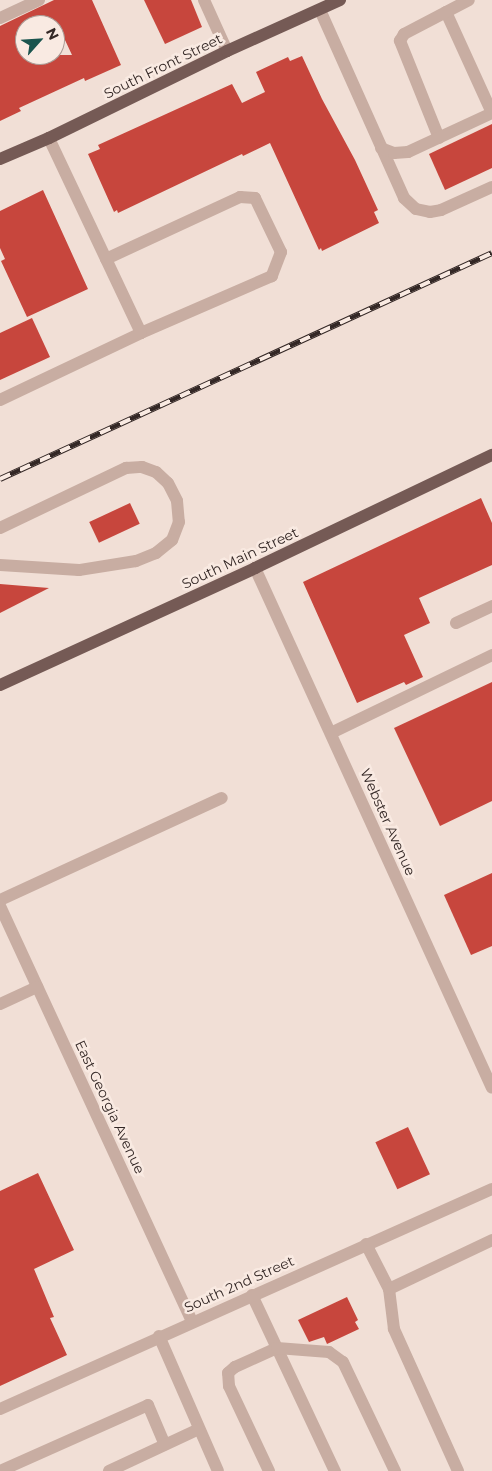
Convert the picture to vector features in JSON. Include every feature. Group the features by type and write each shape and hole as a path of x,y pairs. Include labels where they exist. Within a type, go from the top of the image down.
{"main road":[{"name":"South Front Street","path":"0,159 49,138 227,51 340,0"},
{"name":"South Main Street","path":"0,685 255,568 492,455"}],"street":[{"path":"0,18 39,0"},
{"path":"204,0 227,51"},
{"path":"439,138 400,41 404,34 469,0"},
{"path":"320,10 404,198 416,209 430,212 441,210 492,186"},
{"path":"381,148 394,153 408,152 492,113 446,12"},
{"path":"49,138 141,333"},
{"path":"0,400 141,333 272,276 281,252 255,198 240,197 106,259"},
{"path":"0,528 126,468 142,467 156,472 168,483 177,501 179,522 172,540 156,553 136,562 79,570 0,565"},
{"name":"Webster Avenue","path":"255,568 492,1088"},
{"path":"456,623 492,606"},
{"path":"331,733 492,656"},
{"path":"0,900 222,798"},
{"name":"East Georgia Avenue","path":"0,906 192,1321"},
{"path":"0,1004 37,987"},
{"name":"South 2nd Street","path":"0,1409 192,1321 492,1189"},
{"path":"389,1289 492,1240"},
{"path":"366,1244 389,1289 394,1329 458,1471"},
{"path":"252,1295 334,1471"},
{"path":"159,1336 218,1471"},
{"path":"270,1471 229,1386 228,1373 235,1367 277,1348 329,1352 343,1362 395,1471"},
{"path":"0,1471 148,1405 165,1445"},
{"path":"110,1471 199,1429"}],"building":[{"path":"54,0 92,0 121,65 85,81 84,78 19,108 21,111 0,121 0,26 15,19 15,65 65,65 65,55 72,55 65,40 65,15 23,15"},
{"path":"144,0 191,0 202,27 165,44"},
{"path":"302,56 322,99 355,160 378,210 374,212 379,223 322,251 321,248 319,250 270,143 243,156 242,154 118,213 117,210 114,212 88,154 100,149 98,145 232,84 242,103 265,92 256,72 288,57 290,61"},
{"path":"492,124 492,168 445,190 429,154"},
{"path":"43,190 88,289 27,317 1,261 5,259 0,248 0,211"},
{"path":"32,318 50,357 0,380 0,333"},
{"path":"481,498 492,523 492,565 419,598 430,623 404,635 423,677 406,685 404,682 357,703 303,582"},
{"path":"130,503 140,524 99,543 89,522"},
{"path":"0,584 49,588 0,613"},
{"path":"492,682 492,801 440,826 394,728"},
{"path":"492,873 492,946 471,955 444,895"},
{"path":"408,1127 430,1174 397,1189 375,1142"},
{"path":"38,1173 74,1250 34,1269 54,1317 50,1318 67,1355 0,1386 0,1191"},
{"path":"347,1297 358,1320 355,1322 359,1329 327,1344 324,1337 309,1342 298,1320"}],"railway":[{"path":"0,479 492,253"}]}
